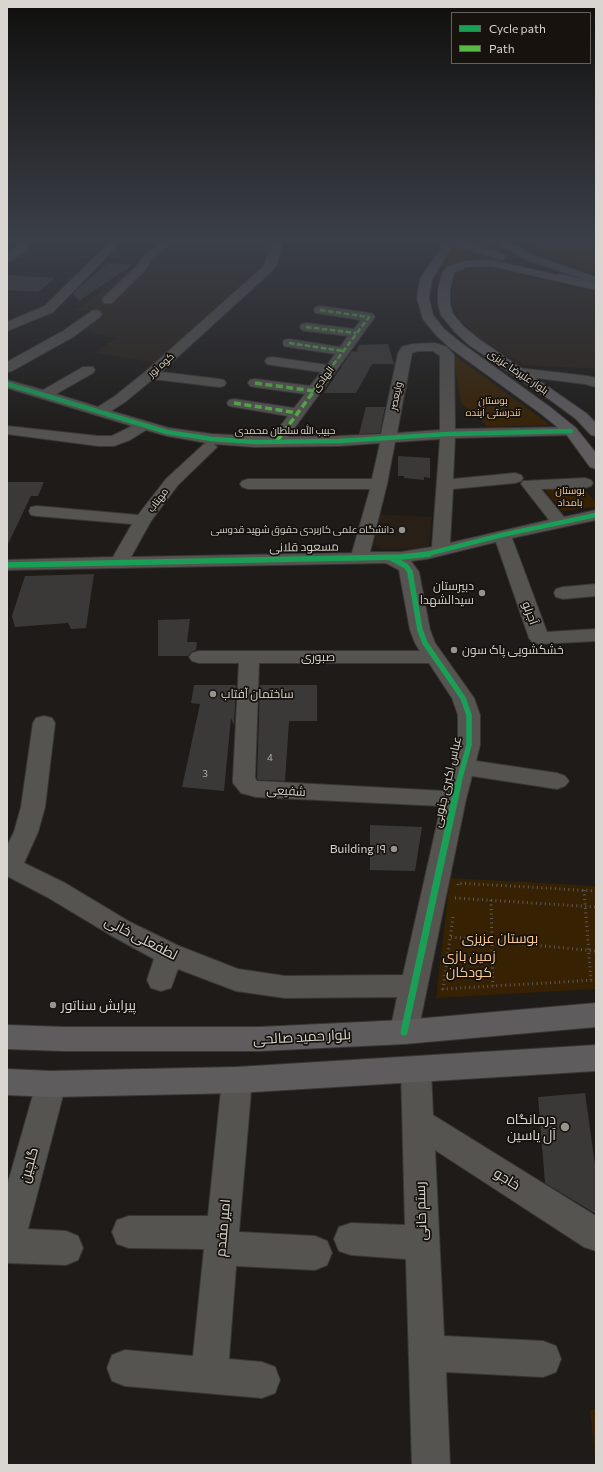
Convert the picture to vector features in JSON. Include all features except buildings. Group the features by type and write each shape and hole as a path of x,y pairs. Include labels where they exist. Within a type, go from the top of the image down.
{"main road":[{"name":"بلوار علیرضا عزیزی","path":"425,309 427,316 448,339 545,410 570,431 596,464"},
{"name":"بلوار علیرضا عزیزی","path":"446,309 447,315 459,329 474,342 573,410 595,431"},
{"path":"485,367 506,363"},
{"path":"570,431 595,431"},
{"name":"بلوار حمید صالحی","path":"7,1037 64,1039 260,1039 404,1032 596,1015"},
{"path":"7,1082 51,1084 237,1080 596,1058"}],"street":[{"path":"7,327 49,309"},
{"name":"کوه نور","path":"99,412 120,399 150,375 224,309"},
{"name":"الهادی","path":"277,441 369,317 320,310"},
{"path":"7,368 68,334 96,314"},
{"path":"306,326 356,333"},
{"path":"289,344 344,351"},
{"name":"ولیعصر","path":"360,557 379,484 387,438 405,353 407,350 417,347 434,347 442,350 447,355 448,434"},
{"path":"272,361 330,369"},
{"path":"44,395 88,370"},
{"path":"518,372 587,380 596,383"},
{"path":"150,375 219,383"},
{"path":"255,383 314,391"},
{"name":"حبیب الله سلطان محمدی","path":"7,384 167,432 212,439 339,441 448,434 570,431"},
{"path":"234,402 298,413"},
{"path":"7,430 98,441 114,441 126,437 144,425"},
{"path":"442,550 444,485 448,434"},
{"name":"مهتاب","path":"119,562 143,520 172,482 209,447"},
{"path":"444,485 514,478"},
{"path":"559,522 529,484 585,483"},
{"path":"248,484 379,484"},
{"path":"37,511 143,520"},
{"name":"مسعود قلانی","path":"7,565 360,557 391,558 419,556 502,535 596,515"},
{"name":"آجرلو","path":"502,535 539,638 596,635"},
{"name":"عباس اکبری جنوبی","path":"391,558 406,566 410,572 420,630 425,643 463,698 469,715 469,745 454,799 404,1032"},
{"path":"563,593 596,590"},
{"name":"صبوری","path":"199,657 436,657"},
{"name":"شفیعی","path":"249,657 244,778 245,783 249,787 256,789 454,799"},
{"path":"8,865 26,832 33,808 44,723"},
{"path":"462,767 557,781"},
{"name":"لطفعلی خانی","path":"8,865 56,890 121,929 169,954 236,980 285,987 413,986"},
{"path":"161,980 169,954"},
{"name":"رستم خانی","path":"416,1070 431,1465"},
{"name":"امیر مقدم","path":"209,1375 237,1080"},
{"name":"گلچین","path":"7,1245 51,1084"},
{"name":"خاجو","path":"417,1122 596,1235"},
{"path":"129,1232 222,1240 315,1253"},
{"path":"352,1239 422,1243"},
{"path":"7,1245 66,1248"},
{"path":"427,1353 543,1359"},
{"path":"125,1368 262,1380"}],"path":[{"path":"455,906 458,884 596,891"},
{"path":"584,890 591,980"},
{"path":"432,897 596,906"},
{"path":"491,900 493,986"},
{"path":"454,914 443,989 596,980"},
{"path":"424,934 596,951"}],"shaded area":[{"path":"78,309 216,309 157,363 94,353 116,338 84,331 100,311 75,311"},
{"path":"455,309 596,309 596,369 525,365 481,340 458,317"},
{"name":"دانشگاه علمی کاربردی حقوق شهید قدوسی","path":"378,514 432,517 429,546 422,550 382,549 371,544"}],"green space":[{"name":"بوستان تندرستی آینده","path":"453,354 550,425 488,427 461,403"},
{"name":"بوستان بامداد","path":"580,483 596,503 596,507 562,511 543,487"},
{"name":"بوستان عزیزی","path":"450,878 596,886 596,989 436,998"},
{"path":"596,1409 596,1465 590,1410"}],"marked path":[{"path":"277,441 369,317 320,310"},
{"path":"306,327 356,333"},
{"path":"289,343 343,351"},
{"path":"255,383 314,391"},
{"path":"234,403 298,413"}],"cycle path":[{"path":"7,384 167,432 212,439 255,442 339,441 448,434 571,431"},
{"path":"7,565 401,557 427,554 502,535 596,515"},
{"path":"391,558 406,566 410,572 420,630 425,643 463,698 469,715 470,729 469,745 454,799 404,1032"}],"place":[{"name":"دانشگاه علمی کاربردی حقوق شهید قدوسی","path":"402,530"},
{"name":"دبيرستان سیدالشهدا","path":"482,593"},
{"name":"خشکشویی پاک سون","path":"454,650"},
{"name":"ساختمان آفتاب","path":"213,694"},
{"name":"Building ۱۹","path":"394,849"},
{"name":"پیرایش سناتور","path":"53,1005"},
{"name":"درمانگاه آل یاسین","path":"565,1127"}],"park label":[{"name":"زمین بازی کودکان","path":"469,964"}]}
